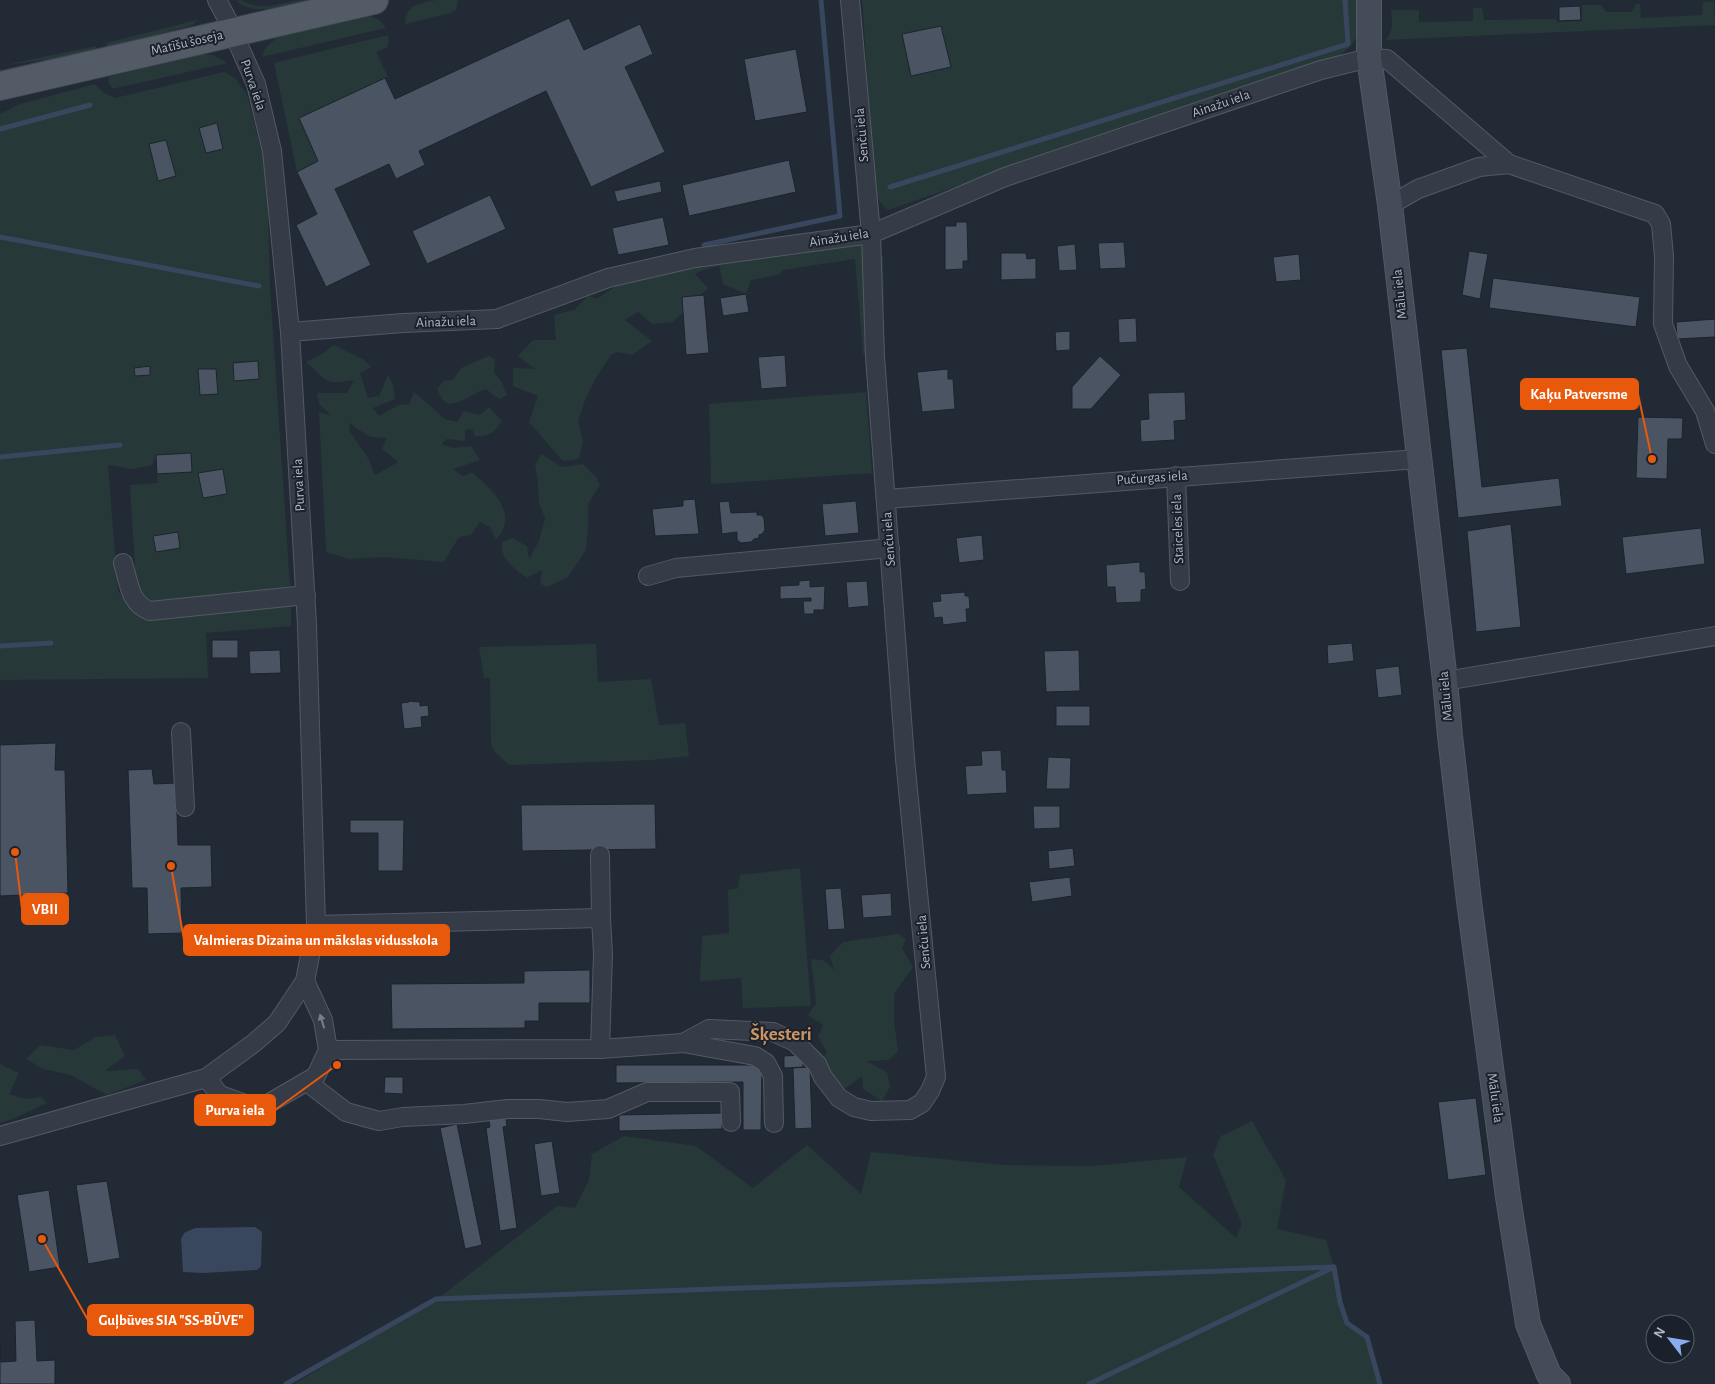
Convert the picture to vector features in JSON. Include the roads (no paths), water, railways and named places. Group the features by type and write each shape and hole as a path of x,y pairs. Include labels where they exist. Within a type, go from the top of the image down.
{"main road":[{"name":"Matīšu šoseja","path":"0,86 374,0"}],"street":[{"name":"Purva iela","path":"0,1136 206,1078 254,1044 277,1023 305,982 316,925 306,595 290,332 272,151 256,84 234,32 217,0"},
{"name":"Senču iela","path":"683,1044 709,1029 773,1032 795,1042 817,1064 823,1077 839,1098 854,1107 871,1111 910,1110 922,1103 936,1077 905,759 875,357 871,234 850,0"},
{"name":"Mālu iela","path":"1369,0 1369,58 1390,206 1470,911 1508,1196 1528,1324 1550,1375 1558,1384"},
{"name":"Ainažu iela","path":"290,332 403,323 497,319 608,278 695,258 871,234 1005,177 1321,70 1369,58"},
{"path":"1369,58 1387,59 1509,164 1656,214 1661,224 1664,256 1663,324 1678,366 1710,410 1715,444"},
{"path":"1390,206 1418,189 1479,167 1509,164"},
{"name":"Pučurgas iela","path":"886,499 1418,459"},
{"name":"Staiceles iela","path":"1176,476 1180,580"},
{"path":"648,576 676,568 890,548"},
{"path":"123,563 134,601 141,608 150,611 306,595"},
{"path":"1445,680 1713,637"},
{"path":"181,732 185,808"},
{"path":"600,855 603,954 600,1049"},
{"path":"316,925 602,918"},
{"path":"206,1078 220,1095 259,1109 316,1076 328,1050 323,1020 305,982"},
{"path":"328,1050 600,1049 683,1044 755,1056 766,1063 773,1076 774,1123"},
{"path":"307,1082 346,1112 379,1121 403,1117 464,1114 508,1109 539,1109 567,1112 608,1109 647,1092 730,1092 731,1122"}],"water":[{"path":"255,1227 262,1232 261,1266 257,1270 204,1273 183,1272 181,1239 184,1233 195,1228"}],"waterway":[{"path":"704,245 840,216 821,0"},
{"path":"890,187 1348,44 1345,0"},
{"path":"0,129 90,105"},
{"path":"0,237 259,286"},
{"path":"0,457 120,445"},
{"path":"0,646 51,643"},
{"path":"1334,1267 1340,1302 1347,1323 1367,1337 1380,1384"},
{"path":"286,1384 436,1299 1334,1267"},
{"path":"1089,1384 1332,1268"}],"place":[{"name":"Kaķu Patversme","path":"1652,459"},
{"name":"VBII","path":"15,852"},
{"name":"Valmieras Dizaina un mākslas vidusskola","path":"171,866"},
{"name":"Purva iela","path":"337,1065"},
{"name":"Guļbūves SIA \"SS-BŪVE\"","path":"42,1239"}],"district":[{"name":"Šķesteri","path":"781,1034"}]}
